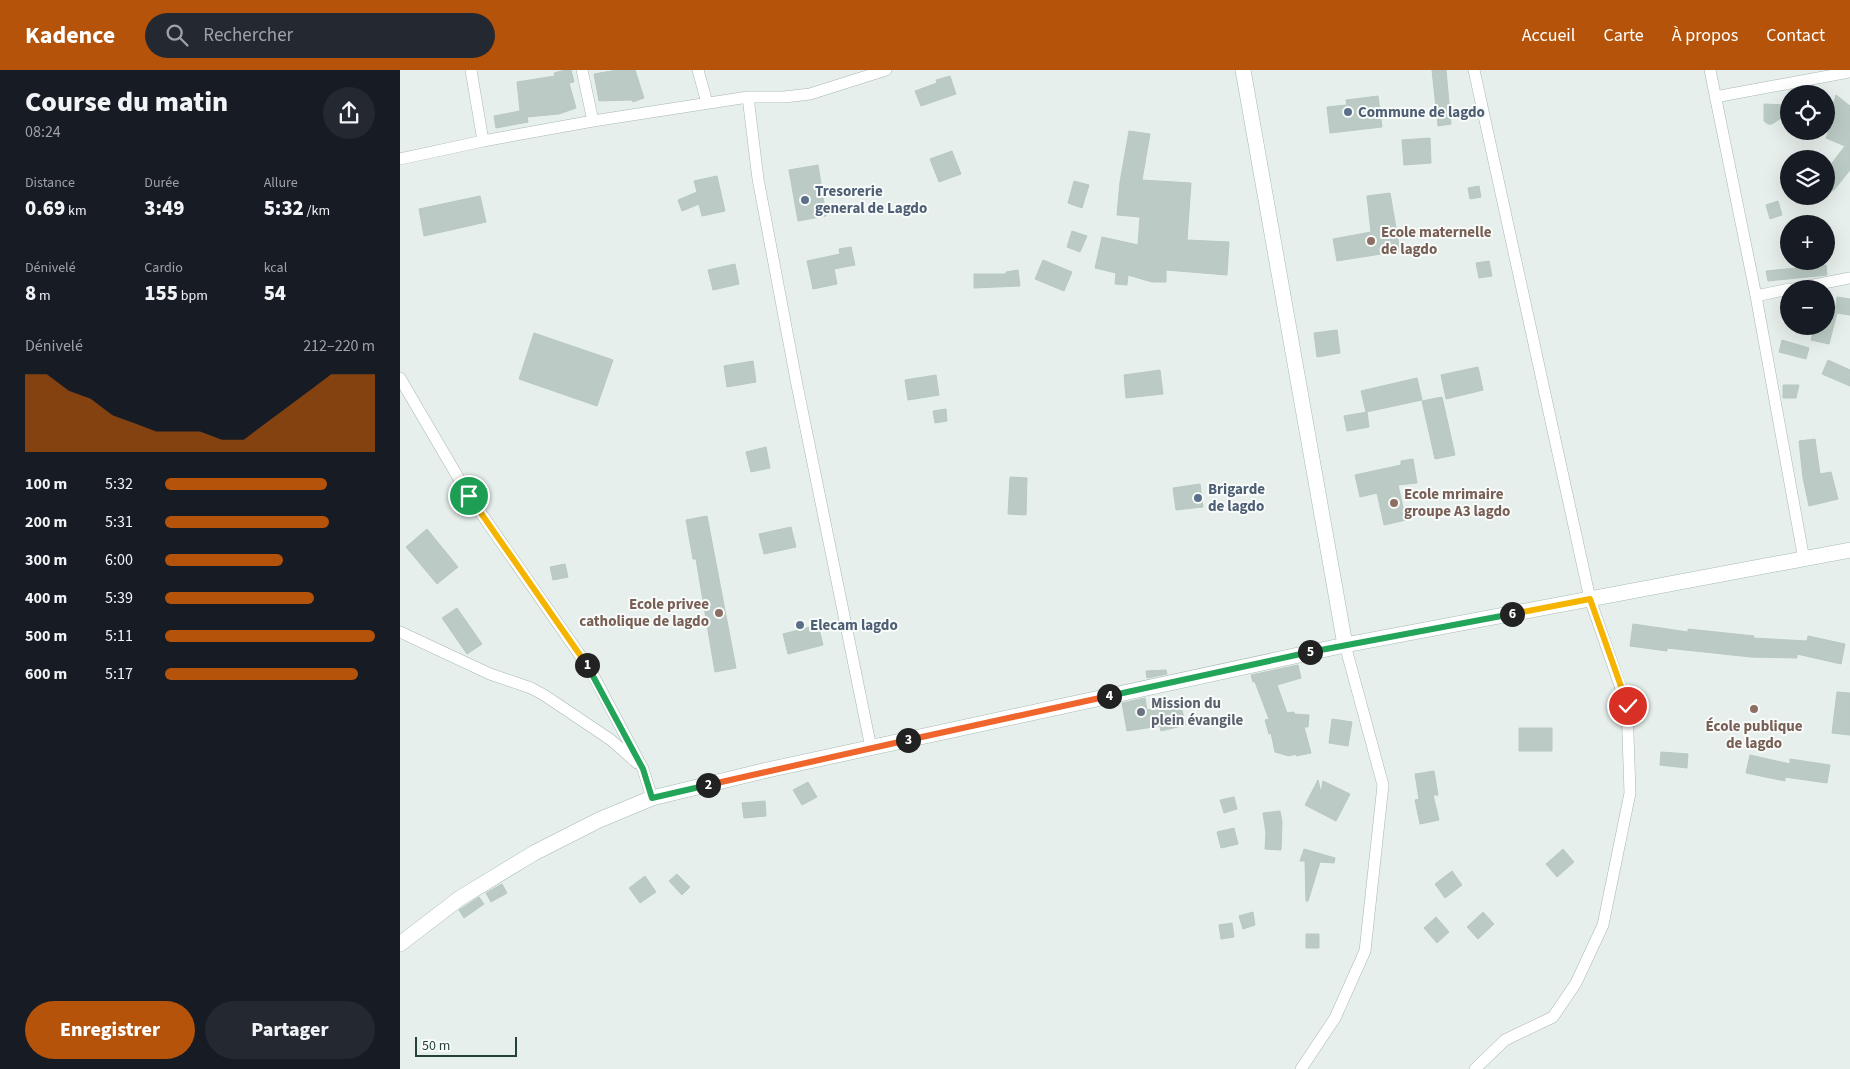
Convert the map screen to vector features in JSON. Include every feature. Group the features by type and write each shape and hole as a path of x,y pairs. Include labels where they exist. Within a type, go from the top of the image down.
{"main road":[{"path":"1243,70 1345,645"},
{"path":"400,944 460,898 534,853 599,820 652,798 763,771 1345,645 1850,550"}],"street":[{"path":"472,70 483,141"},
{"path":"582,70 593,121"},
{"path":"698,70 707,103"},
{"path":"400,159 483,141 593,121 748,97 784,97 810,94 886,70"},
{"path":"1474,70 1590,599 1628,706 1630,793 1602,925 1576,983 1553,1016 1505,1040 1475,1069"},
{"path":"1710,70 1756,296 1804,560"},
{"path":"1715,97 1850,72"},
{"path":"748,97 758,179 795,376 872,748"},
{"path":"1835,281 1850,278"},
{"path":"1756,296 1780,292"},
{"path":"400,378 469,496 591,671 643,769 652,798"},
{"path":"400,632 490,674 531,688 544,695 611,740 643,769"},
{"path":"1301,1069 1335,1018 1365,951 1382,795 1383,785 1345,645"}],"building":[{"path":"571,70 574,82 569,83 576,108 559,114 527,117 528,122 496,128 494,116 520,111 517,82 555,76 554,73"},
{"path":"617,70 635,70 644,98 633,102 632,100 599,101 594,74"},
{"path":"1432,70 1446,70 1451,124 1438,126"},
{"path":"950,76 956,94 921,106 915,91 937,83 936,80"},
{"path":"1836,95 1850,106 1850,170 1835,189 1835,159 1845,146 1831,140 1835,140"},
{"path":"1378,96 1382,127 1330,133 1327,107 1347,105 1346,100"},
{"path":"1764,104 1780,105 1780,119 1772,124 1764,121"},
{"path":"1129,131 1150,134 1142,180 1191,183 1187,240 1229,242 1227,275 1166,270 1166,282 1152,282 1128,275 1127,285 1115,284 1116,273 1095,268 1102,237 1138,245 1140,217 1117,215 1120,182"},
{"path":"1430,138 1431,163 1404,165 1402,140"},
{"path":"952,151 961,174 939,182 930,159"},
{"path":"818,165 826,216 798,221 789,170"},
{"path":"717,176 725,211 702,216 699,204 682,211 678,200 697,192 694,181"},
{"path":"1074,181 1089,185 1082,208 1068,203"},
{"path":"1479,186 1481,197 1470,199 1468,188"},
{"path":"1390,193 1400,251 1337,261 1333,239 1371,232 1367,196"},
{"path":"480,196 486,222 424,236 419,209"},
{"path":"1778,201 1782,215 1770,219 1766,205"},
{"path":"1072,231 1087,236 1080,252 1067,247"},
{"path":"851,247 855,265 834,269 837,284 813,289 807,261 840,254 839,249"},
{"path":"1043,260 1072,272 1064,291 1035,279"},
{"path":"1489,261 1492,276 1479,278 1476,263"},
{"path":"735,264 739,284 713,290 708,270"},
{"path":"1018,270 1020,286 974,288 974,274 1006,274 1006,272"},
{"path":"1826,270 1827,275 1768,281 1766,271"},
{"path":"1837,297 1850,299 1850,315 1837,313 1835,321"},
{"path":"1337,330 1340,353 1317,357 1314,333"},
{"path":"534,333 613,360 597,406 519,379"},
{"path":"1812,335 1831,335 1829,344 1811,340"},
{"path":"1782,340 1809,348 1806,359 1779,352"},
{"path":"1828,360 1850,370 1850,386 1822,374"},
{"path":"753,361 756,382 727,387 724,366"},
{"path":"1478,367 1483,390 1446,399 1441,375"},
{"path":"1160,370 1163,394 1126,398 1124,375"},
{"path":"936,375 939,395 908,400 905,380"},
{"path":"1417,378 1422,400 1366,412 1361,391"},
{"path":"1783,385 1799,385 1796,398 1783,398"},
{"path":"1442,397 1455,455 1435,459 1422,401"},
{"path":"946,409 947,421 935,423 933,411"},
{"path":"1367,412 1369,427 1347,431 1344,416"},
{"path":"1815,439 1820,474 1831,472 1838,499 1809,506 1803,478 1799,441"},
{"path":"766,447 770,468 751,472 746,452"},
{"path":"1413,459 1417,483 1398,485 1406,520 1384,525 1377,493 1360,497 1355,475 1401,465 1401,461"},
{"path":"1010,477 1027,478 1026,515 1008,514"},
{"path":"1200,484 1203,507 1176,510 1173,488"},
{"path":"707,516 736,668 715,672 696,559 693,559 686,520"},
{"path":"791,527 796,547 764,554 759,534"},
{"path":"427,529 458,567 437,584 406,547"},
{"path":"565,564 568,577 553,580 550,567"},
{"path":"457,608 482,644 467,654 442,618"},
{"path":"1633,624 1688,632 1688,629 1754,636 1753,638 1807,641 1808,636 1845,644 1841,664 1797,654 1797,658 1751,657 1667,648 1667,651 1630,646"},
{"path":"818,625 823,645 788,654 783,634"},
{"path":"1298,665 1301,678 1277,685 1287,713 1294,712 1294,714 1309,715 1308,727 1304,727 1311,753 1289,756 1275,752 1271,733 1269,734 1265,720 1269,719 1251,675"},
{"path":"1166,670 1167,674 1147,678 1146,671"},
{"path":"1837,692 1850,693 1850,735 1832,733"},
{"path":"1145,698 1147,710 1180,703 1186,725 1161,731 1160,726 1127,731 1122,703"},
{"path":"1332,719 1352,722 1348,746 1329,743"},
{"path":"1519,728 1552,728 1552,751 1519,751"},
{"path":"1661,752 1688,754 1687,768 1660,765"},
{"path":"1750,755 1790,764 1790,759 1830,765 1827,783 1785,777 1785,781 1746,773"},
{"path":"1434,771 1438,795 1433,795 1439,820 1420,824 1415,800 1419,799 1415,774"},
{"path":"1318,780 1321,793 1323,781 1350,794 1336,821 1305,805"},
{"path":"808,782 817,797 802,805 793,790"},
{"path":"1234,797 1237,809 1224,813 1220,800"},
{"path":"765,801 766,816 744,818 742,803"},
{"path":"1280,811 1282,822 1281,850 1265,849 1266,833 1263,813"},
{"path":"1234,828 1238,844 1221,848 1217,832"},
{"path":"1304,849 1335,858 1334,863 1320,862 1308,901 1306,901 1305,861 1300,861"},
{"path":"1563,849 1574,862 1557,877 1546,864"},
{"path":"1452,871 1462,885 1445,898 1435,884"},
{"path":"677,874 690,887 682,895 669,881"},
{"path":"645,876 656,892 640,903 629,888"},
{"path":"502,884 507,893 491,902 486,893"},
{"path":"479,897 484,904 464,918 459,910"},
{"path":"1253,912 1255,925 1243,929 1239,916"},
{"path":"1483,912 1494,924 1478,939 1467,927"},
{"path":"1436,917 1449,932 1437,943 1424,928"},
{"path":"1232,923 1234,937 1221,939 1219,925"},
{"path":"1306,934 1319,934 1319,948 1306,948"}],"place":[{"name":"Commune de lagdo","path":"1348,112"},
{"name":"Tresorerie general de Lagdo","path":"805,200"},
{"name":"Ecole maternelle de lagdo","path":"1371,241"},
{"name":"Brigarde de lagdo","path":"1198,498"},
{"name":"Ecole mrimaire groupe A3 lagdo","path":"1394,503"},
{"name":"Ecole privee catholique de lagdo","path":"719,613"},
{"name":"Elecam lagdo","path":"800,625"},
{"name":"École publique de lagdo","path":"1754,709"},
{"name":"Mission du plein évangile","path":"1141,712"}],"route":[{"path":"469,496 591,671 643,769 652,798 763,771 1345,645 1590,599 1628,706"}]}
